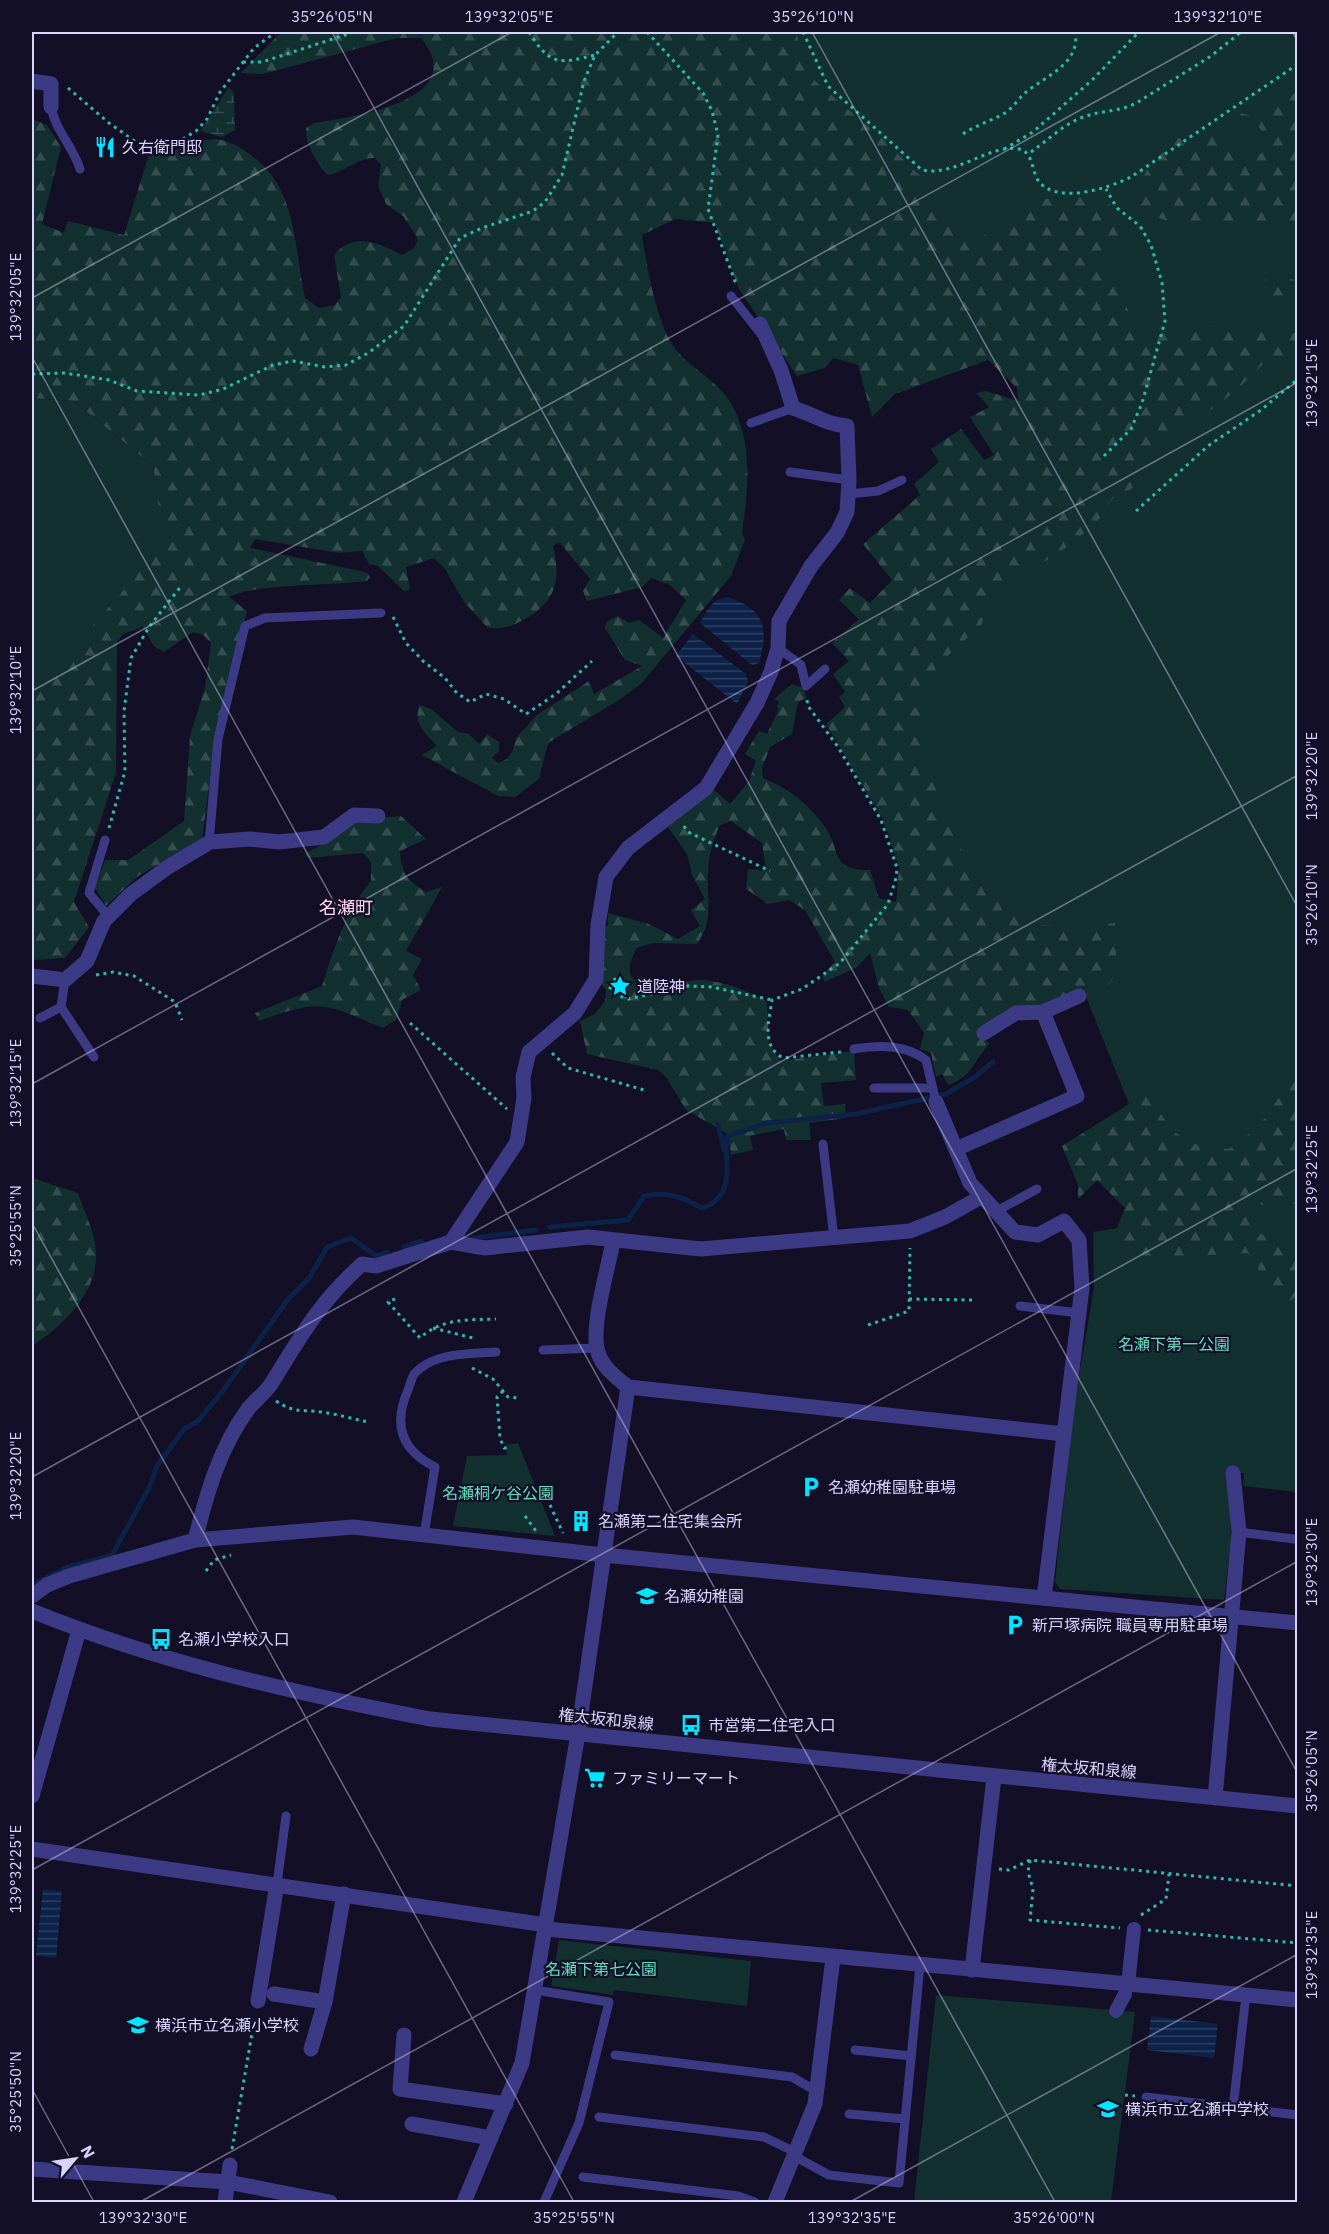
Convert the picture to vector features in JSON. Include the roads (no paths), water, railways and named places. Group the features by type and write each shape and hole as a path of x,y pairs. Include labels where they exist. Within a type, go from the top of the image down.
{"street":[{"path":"32,81 51,84 51,107"},
{"path":"451,1242 517,1142 524,1098 523,1077 529,1052 575,1013 591,989 599,963 598,925 606,877 628,848 706,788 757,703 771,672 777,648 779,621 811,566 837,533 848,512 847,426 826,424 816,415 793,408 781,370 760,324"},
{"path":"32,976 65,980 87,961 108,916 131,894 168,867 209,843 250,838 279,843 324,837 354,815 378,816"},
{"path":"984,1034 1016,1013 1042,1012 1079,996"},
{"path":"956,1149 1077,1096 1042,1012"},
{"path":"934,1095 970,1183 994,1212 1015,1232 1026,1235 1038,1235 1064,1221 1079,1240 1082,1287 1044,1598"},
{"path":"195,1540 210,1480 227,1443 249,1407 271,1384 300,1334 336,1288 362,1264 376,1266 451,1242 485,1248 588,1237 613,1242 702,1249 910,1231 945,1217 981,1197"},
{"path":"613,1242 595,1335 597,1348 606,1367 628,1387 1064,1434"},
{"path":"464,2202 522,2063 578,1734 628,1387"},
{"path":"1215,1798 1239,1532 1233,1473"},
{"path":"32,1596 47,1585 69,1576 195,1540 353,1527 571,1552 1298,1623"},
{"name":"権太坂和泉線","path":"32,1611 150,1654 326,1699 430,1719 1298,1806"},
{"path":"32,1796 80,1630"},
{"path":"972,1970 994,1777"},
{"path":"32,1849 344,1894 546,1927 832,1958 972,1970 1127,1989 1298,2000"},
{"path":"258,2001 277,1884"},
{"path":"311,2049 325,2002 344,1894"},
{"path":"1116,2011 1127,1989 1134,1929"},
{"path":"775,2202 815,2104 832,1958"},
{"path":"274,1994 325,2002"},
{"path":"404,2035 400,2089 506,2104"},
{"path":"412,2124 491,2138"},
{"path":"225,2202 230,2165"},
{"path":"32,2169 228,2182 330,2202"}],"lane":[{"path":"51,107 55,124 73,148 80,169"},
{"path":"731,296 750,324 765,339"},
{"path":"751,423 793,408"},
{"path":"790,471 849,487 878,491 902,480"},
{"path":"209,843 218,739 244,626 265,618 381,614"},
{"path":"777,648 801,665 806,686 825,669"},
{"path":"105,840 89,893 108,916"},
{"path":"65,980 61,1006 94,1057"},
{"path":"39,1018 61,1006"},
{"path":"854,1049 890,1045 921,1057 926,1060 934,1095 874,1088"},
{"path":"823,1144 834,1238"},
{"path":"994,1212 1037,1189"},
{"path":"1020,1306 1079,1313"},
{"path":"543,1350 597,1348"},
{"path":"424,1535 435,1467 415,1457 401,1429 400,1407 415,1373 437,1359 453,1354 496,1352"},
{"path":"1239,1532 1294,1539"},
{"path":"277,1884 286,1816"},
{"path":"599,2117 764,2137 829,2175 899,2183 920,1965"},
{"path":"535,1990 609,2002 579,2123 544,2202"},
{"path":"1233,2108 1246,1995"},
{"path":"855,2050 911,2056"},
{"path":"615,2055 792,2077 816,2091"},
{"path":"1146,2097 1298,2115"},
{"path":"849,2114 905,2119"},
{"path":"583,2177 738,2196 755,2202"}],"water":[{"path":"728,597 750,608 761,621 764,639 759,663 752,665 700,623 714,603"},
{"path":"693,634 746,674 748,682 737,704 676,656"},
{"path":"43,1889 62,1891 56,1958 36,1956"},
{"path":"1151,2016 1218,2024 1214,2058 1147,2050"}],"waterway":[{"path":"550,1227 628,1220 644,1196 660,1194 674,1196 702,1208 713,1203 724,1188 727,1169 726,1137 767,1123 856,1114 946,1094 975,1077 993,1062"},
{"path":"718,1125 724,1150"},
{"path":"474,1238 536,1230"},
{"path":"32,1585 68,1567 112,1555 149,1488 157,1466 184,1429 197,1422 222,1392 289,1298 310,1277 327,1247 351,1238 376,1256 387,1252"},
{"path":"404,1247 421,1241"}],"place":[{"name":"久右衛門邸","path":"105,147"},
{"name":"道陸神","path":"620,986"},
{"name":"名瀬幼稚園駐車場","path":"811,1487"},
{"name":"名瀬第二住宅集会所","path":"581,1521"},
{"name":"名瀬幼稚園","path":"647,1596"},
{"name":"新戸塚病院 職員専用駐車場","path":"1015,1625"},
{"name":"名瀬小学校入口","path":"161,1639"},
{"name":"市営第二住宅入口","path":"691,1725"},
{"name":"ファミリーマート","path":"595,1778"},
{"name":"横浜市立名瀬小学校","path":"138,2025"},
{"name":"横浜市立名瀬中学校","path":"1108,2109"}],"district":[{"name":"名瀬町","path":"346,908"}],"park label":[{"name":"名瀬下第一公園","path":"1174,1344"},
{"name":"名瀬桐ケ谷公園","path":"498,1493"},
{"name":"名瀬下第七公園","path":"601,1969"}]}
